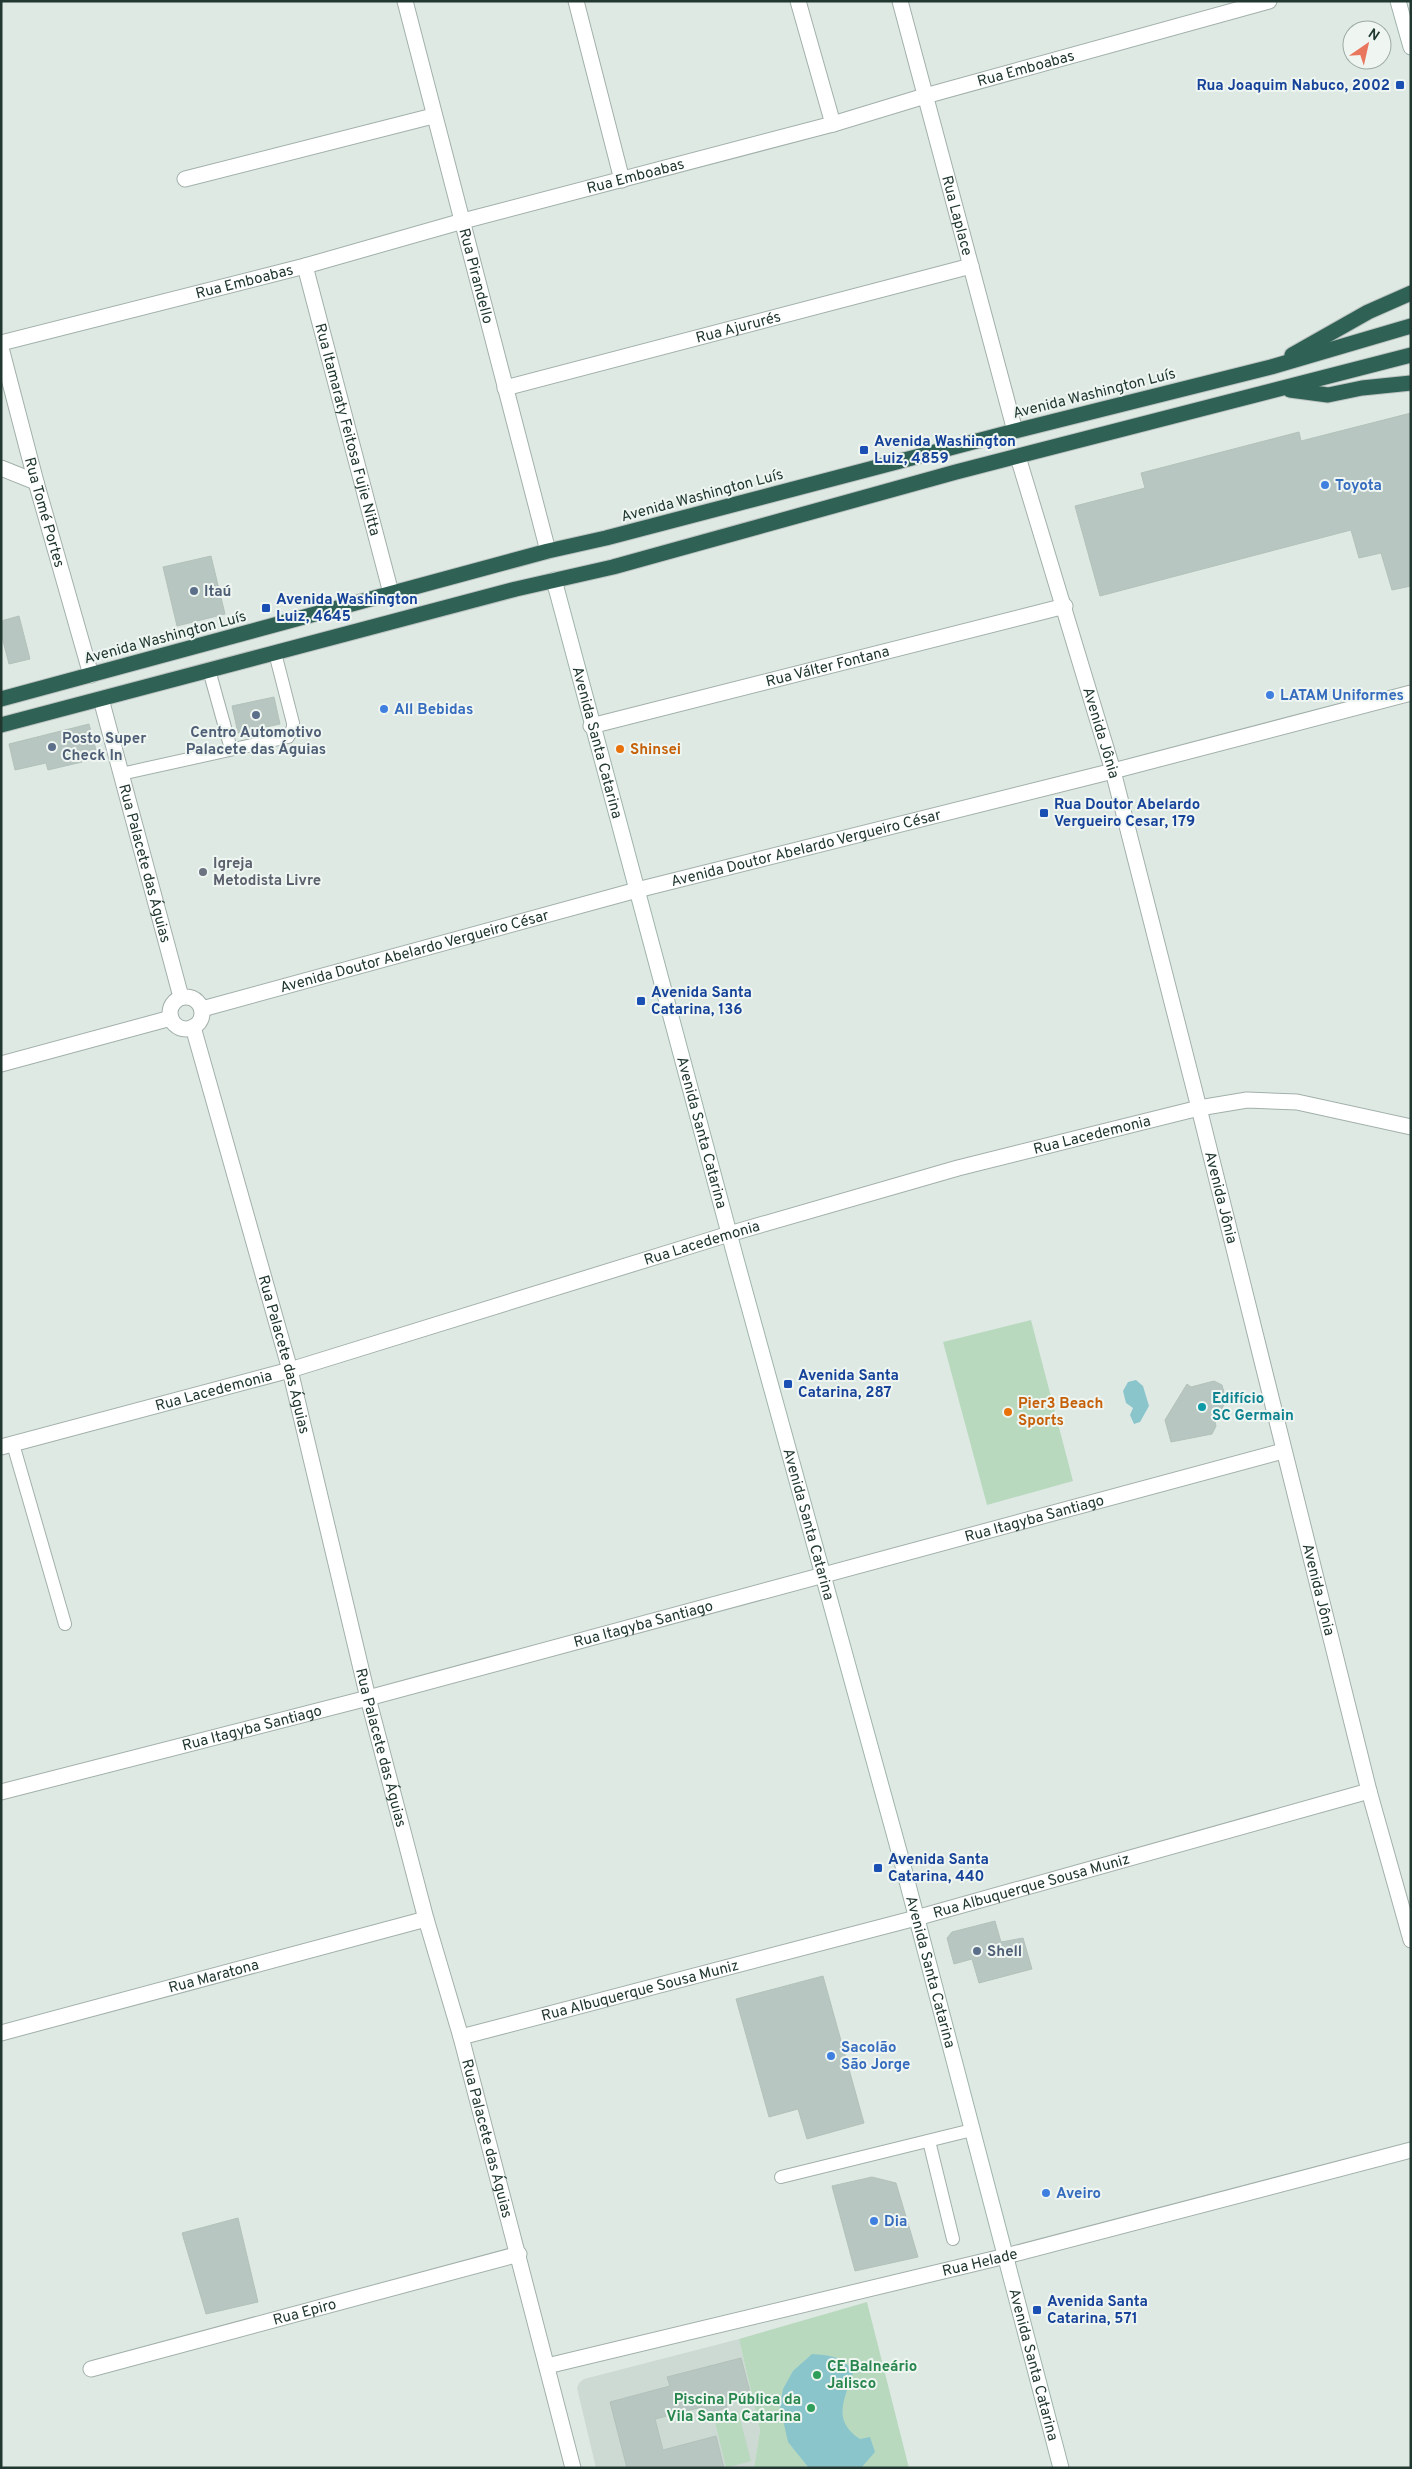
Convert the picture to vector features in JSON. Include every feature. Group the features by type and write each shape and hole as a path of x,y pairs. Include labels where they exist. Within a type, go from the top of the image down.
{"highway":[{"path":"1271,367 1368,312 1411,293"},
{"name":"Avenida Washington Luís","path":"1,699 548,550 606,538 1015,431 1271,367 1411,326"},
{"path":"1,725 554,580 613,567 1018,457 1411,355"},
{"path":"1281,389 1328,395 1362,388 1411,383"}],"street":[{"name":"Rua Pirandello","path":"405,1 433,116 463,221 548,550"},
{"path":"576,1 622,180"},
{"path":"798,1 834,124"},
{"name":"Rua Laplace","path":"900,1 1015,431"},
{"name":"Rua Emboabas","path":"1,343 305,266 463,221 834,124 925,96 1269,1"},
{"path":"1398,1 1411,47"},
{"path":"184,179 433,116"},
{"name":"Rua Itamaraty Feitosa Fujie Nitta","path":"305,266 391,593"},
{"name":"Rua Ajururés","path":"505,388 971,266"},
{"name":"Rua Tomé Portes","path":"1,348 36,482 91,676"},
{"name":"Avenida Jônia","path":"1018,457 1065,606 1112,771 1199,1108 1369,1791 1411,1940"},
{"path":"1,468 36,482"},
{"name":"Avenida Santa Catarina","path":"554,580 591,726 638,890 729,1234 916,1918 1061,2468"},
{"name":"Rua Válter Fontana","path":"591,726 1065,606"},
{"name":"Avenida Doutor Abelardo Vergueiro César","path":"202,1009 638,890 1112,771 1411,693"},
{"name":"Rua Palacete das Águias","path":"101,699 181,997"},
{"path":"181,997 192,998 202,1009 200,1020 193,1027 182,1028 177,1026 171,1018 173,1003 181,997"},
{"path":"1,1064 171,1018"},
{"name":"Rua Palacete das Águias","path":"193,1027 290,1370 368,1698 426,1920 461,2037 573,2468"},
{"name":"Rua Lacedemonia","path":"7,1445 290,1370 729,1234 958,1168 1199,1108 1247,1100 1297,1102 1411,1127"},
{"name":"Rua Itagyba Santiago","path":"1,1792 368,1698 1283,1451"},
{"name":"Rua Albuquerque Sousa Muniz","path":"461,2037 916,1918 1369,1791"},
{"name":"Rua Maratona","path":"1,2033 426,1920"},
{"name":"Rua Helade","path":"547,2366 1006,2256 1411,2150"},
{"name":"Rua Epiro","path":"91,2369 518,2254"}],"lane":[{"path":"121,774 288,737 292,733 293,723 275,653"},
{"path":"209,670 231,749"},
{"path":"7,1445 65,1624"},
{"path":"780,2177 972,2130"},
{"path":"929,2141 953,2239"}],"shaded area":[{"path":"739,2339 760,2430 754,2468 596,2468 577,2388 579,2383 584,2379"}],"green space":[{"name":"Pier3 Beach Sports","path":"1031,1320 1073,1481 987,1505 943,1342"},
{"name":"CE Balneário Jalisco","path":"867,2302 909,2468 754,2468 760,2430 739,2339"},
{"path":"738,2411 751,2461 726,2468 714,2417"}],"water":[{"path":"1136,1380 1143,1386 1149,1406 1140,1422 1134,1424 1130,1415 1133,1408 1126,1403 1123,1391 1128,1382"},
{"name":"Piscina Pública da Vila Santa Catarina","path":"812,2354 835,2357 850,2367 853,2373 844,2400 843,2417 851,2432 860,2439 870,2437 875,2452 861,2468 809,2468 788,2442 780,2406 783,2389 793,2371"}],"building":[{"path":"1411,413 1411,586 1392,590 1381,553 1359,558 1351,530 1100,596 1075,506 1145,488 1141,473 1299,432 1301,441"},
{"name":"Itaú","path":"211,556 225,614 177,626 163,567"},
{"path":"19,616 30,659 9,664 1,633 1,621"},
{"name":"Centro Automotivo Palacete das Águias","path":"274,697 280,724 238,733 232,706"},
{"name":"Posto Super Check In","path":"89,724 96,750 80,754 82,762 48,770 46,763 15,770 9,744"},
{"name":"Edifício SC Germain","path":"1214,1381 1222,1385 1226,1400 1222,1409 1212,1410 1216,1426 1212,1434 1171,1442 1165,1420 1187,1384 1191,1387"},
{"name":"Shell","path":"995,1921 1001,1942 1023,1938 1032,1969 979,1983 972,1959 954,1964 947,1938 952,1932"},
{"path":"823,1976 864,2123 807,2139 798,2109 769,2117 736,1999"},
{"name":"Dia","path":"872,2177 896,2183 918,2257 855,2271 832,2186"},
{"path":"238,2218 258,2302 206,2314 182,2233"},
{"path":"741,2358 751,2396 726,2403 727,2408 704,2414 702,2407 655,2419 663,2450 716,2436 724,2468 627,2468 610,2402 670,2386 667,2377"}],"place":[{"name":"Rua Joaquim Nabuco, 2002","path":"1400,85"},
{"name":"Avenida Washington Luiz, 4859","path":"864,450"},
{"name":"Toyota","path":"1325,485"},
{"name":"Itaú","path":"194,591"},
{"name":"Avenida Washington Luiz, 4645","path":"266,608"},
{"name":"LATAM Uniformes","path":"1270,695"},
{"name":"All Bebidas","path":"384,709"},
{"name":"Centro Automotivo Palacete das Águias","path":"256,715"},
{"name":"Posto Super Check In","path":"52,747"},
{"name":"Shinsei","path":"620,749"},
{"name":"Rua Doutor Abelardo Vergueiro Cesar, 179","path":"1044,813"},
{"name":"Igreja Metodista Livre","path":"203,872"},
{"name":"Avenida Santa Catarina, 136","path":"641,1001"},
{"name":"Avenida Santa Catarina, 287","path":"788,1384"},
{"name":"Edifício SC Germain","path":"1202,1407"},
{"name":"Pier3 Beach Sports","path":"1008,1412"},
{"name":"Avenida Santa Catarina, 440","path":"878,1868"},
{"name":"Shell","path":"977,1951"},
{"name":"Sacolão São Jorge","path":"831,2056"},
{"name":"Aveiro","path":"1046,2193"},
{"name":"Dia","path":"874,2221"},
{"name":"Avenida Santa Catarina, 571","path":"1037,2310"},
{"name":"CE Balneário Jalisco","path":"817,2375"},
{"name":"Piscina Pública da Vila Santa Catarina","path":"811,2408"}]}
